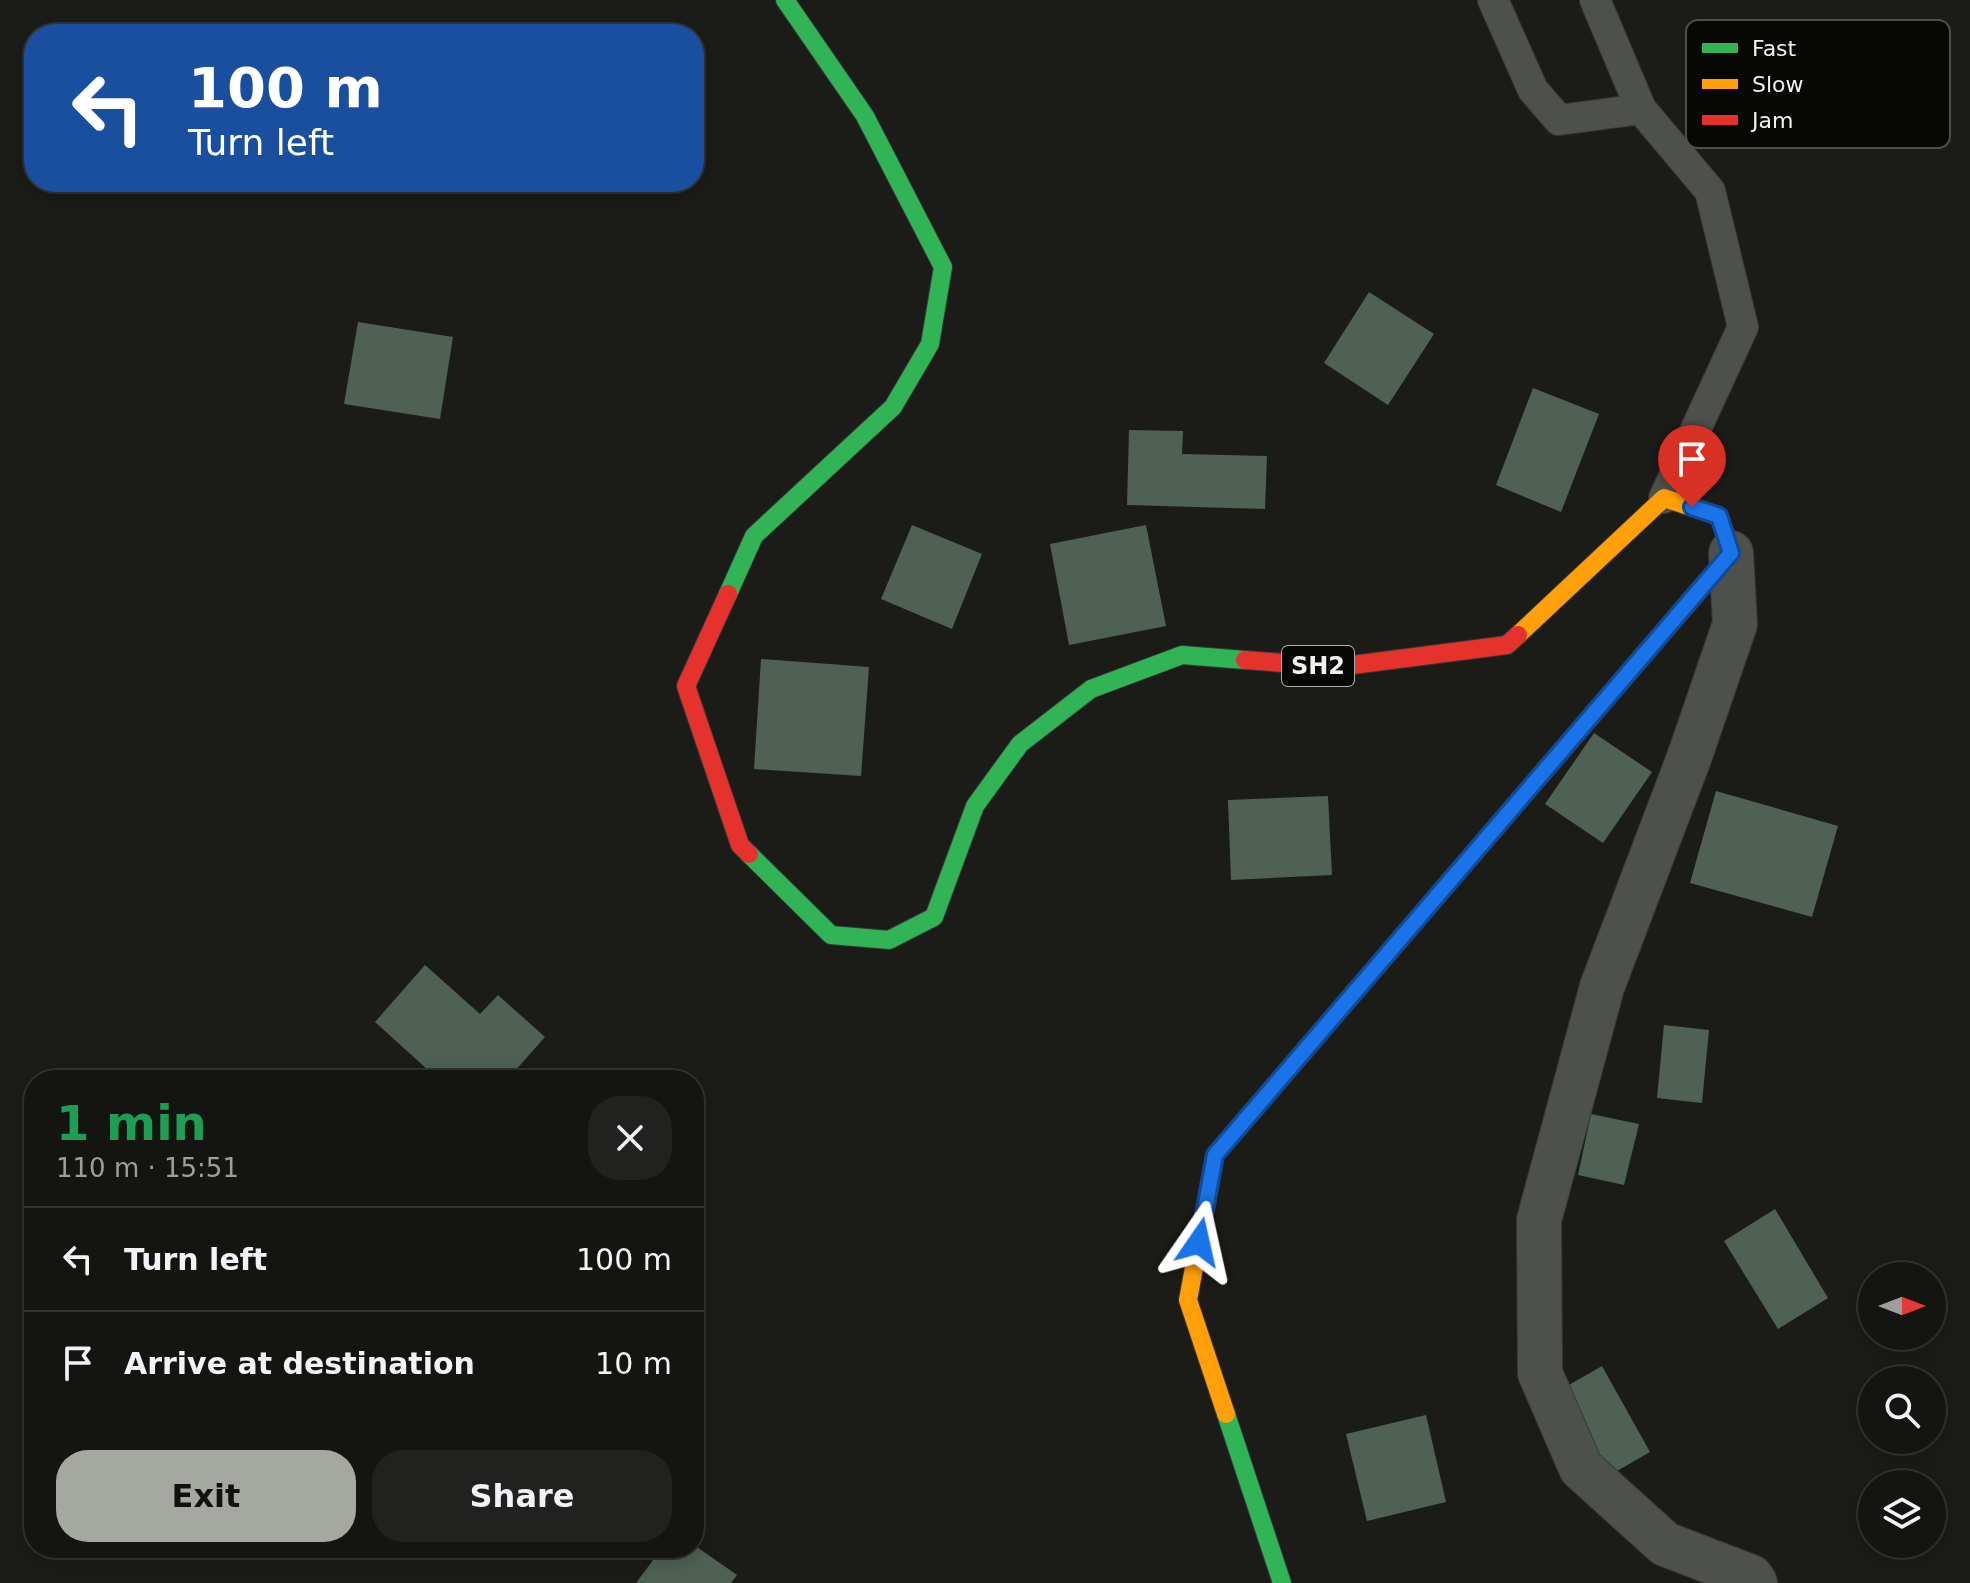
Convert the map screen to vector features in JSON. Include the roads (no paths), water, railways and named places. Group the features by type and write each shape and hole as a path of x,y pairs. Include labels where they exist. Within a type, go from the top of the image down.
{"main road":[{"name":"SH2","path":"785,0 865,116 943,267 930,344 893,407 754,536 686,686 740,845 831,935 889,940 934,917 975,806 1020,744 1091,689 1182,655 1337,667 1507,645 1664,498"},
{"path":"1282,1583 1188,1300 1215,1155 1731,553 1719,516 1664,498"}],"street":[{"path":"1731,553 1735,624 1689,758 1602,987 1539,1220 1540,1373 1581,1468 1665,1544 1751,1577 1755,1583"}],"lane":[{"path":"1493,0 1533,90 1559,120 1641,109"},
{"path":"1595,0 1641,109 1710,191 1743,327 1664,498"}]}
